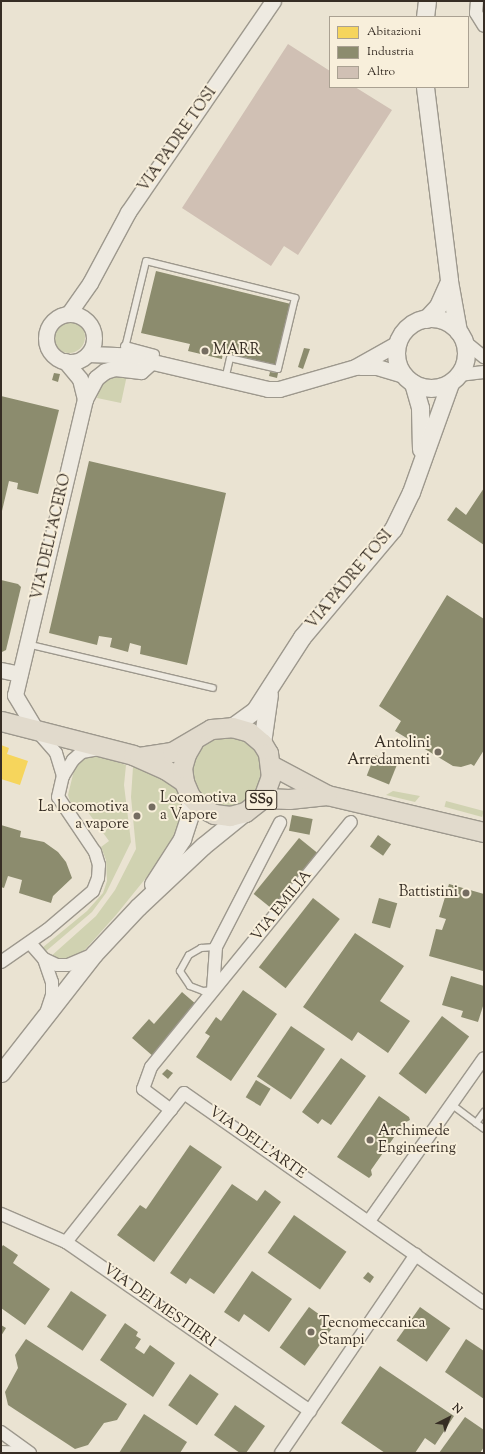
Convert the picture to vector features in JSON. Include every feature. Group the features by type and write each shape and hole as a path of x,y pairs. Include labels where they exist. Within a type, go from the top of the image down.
{"main road":[{"path":"425,16 427,1"},
{"name":"VIA PADRE TOSI","path":"232,727 247,718 269,690 302,637 393,529 411,492 420,463 455,379 464,364 461,336 449,282 425,88"},
{"path":"398,343 408,327 426,319 438,306 449,282"},
{"path":"426,319 438,319 461,336"},
{"name":"VIA PADRE TOSI","path":"398,343 398,365 408,379 420,408 420,463"},
{"path":"408,379 432,388 455,379"},
{"name":"VIA PADRE TOSI","path":"262,743 269,690"},
{"name":"SS9","path":"1,721 139,757 166,769 187,789 200,807 214,814 230,816 245,812 263,798 269,788 271,765 262,743 248,732 232,727 211,729 193,742 172,752 139,757"},
{"name":"SS9","path":"187,789 182,768 186,754 193,742"},
{"name":"SS9","path":"271,765 327,795 484,832"},
{"path":"138,907 182,839 190,814 187,789"},
{"name":"SS9","path":"263,798 289,799 327,795"},
{"path":"1,1073 94,954 138,907 203,846 245,812"}],"street":[{"name":"VIA PADRE TOSI","path":"65,361 49,351 46,338 52,321 69,313 90,283 128,212 273,1"},
{"path":"477,1 476,13 484,26"},
{"name":"VIA PADRE TOSI","path":"86,356 92,330 88,308 90,283"},
{"path":"69,313 81,316 92,330 124,351 224,380 268,389 279,388 355,367 398,343"},
{"path":"461,336 484,357"},
{"path":"65,361 79,360 86,356 124,351"},
{"name":"VIA DELL'ACERO","path":"36,730 15,695 86,395 86,356"},
{"name":"VIA DELL'ACERO","path":"86,395 96,378 105,372 115,368 140,371 152,359"},
{"name":"VIA DELL'ACERO","path":"65,361 80,379 86,395"},
{"path":"355,367 377,367 408,379"},
{"path":"455,379 484,372"},
{"path":"1,670 20,674"},
{"path":"36,730 56,753 63,776"},
{"path":"1,962 30,943 88,895 98,878 99,864 95,852 58,797 63,776 73,760 82,752 104,749"},
{"name":"VIA EMILIA","path":"170,1110 143,1089 144,1079 151,1067 351,822"},
{"name":"VIA EMILIA","path":"213,990 216,947 280,823"},
{"path":"30,943 44,960 52,982 52,995 46,1015"},
{"path":"44,960 57,965 68,965 94,954"},
{"path":"369,1221 484,1058"},
{"name":"VIA DELL'ARTE","path":"66,1242 184,1093 369,1221 484,1303"},
{"name":"VIA DEI MESTIERI","path":"1,1214 66,1242 310,1411"},
{"path":"281,1453 416,1254"},
{"path":"1,1432 29,1453"},
{"path":"1,1452 29,1453"}],"lane":[{"path":"124,351 146,261 295,298 278,369 230,358 224,380"},
{"path":"26,644 213,688"},
{"path":"213,990 202,991 190,986 180,971 189,955 201,948 216,947"},
{"path":"451,1104 484,1129"},
{"path":"476,1123 484,1112"}],"green space":[{"path":"66,321 72,321 82,328 85,337 84,343 78,350 72,353 66,353 56,346 53,340 53,334 60,324"},
{"path":"121,375 127,375 121,403 97,398 100,386 106,380"},
{"path":"227,736 247,742 257,752 263,772 257,792 247,802 227,808 207,802 197,792 191,772 197,752 207,742"},
{"path":"88,756 99,756 126,765 124,785 131,842 106,893 92,912 45,952 42,948 87,911 103,893 107,881 106,860 101,847 109,841 82,804 73,810 68,795 75,766"},
{"path":"133,767 165,776 176,788 183,805 184,817 175,842 116,915 74,962 49,958 96,916 115,890 136,849 131,797"},
{"path":"393,791 420,796 415,802 386,795"},
{"path":"446,801 484,811 482,817 444,807"}],"building: Abitazioni":[{"path":"1,745 9,748 7,754 28,761 20,785 1,779"}],"building: Industria":[{"path":"156,271 291,304 276,365 223,352 222,359 188,351 190,344 141,333"},
{"path":"304,348 310,349 303,369 298,367"},
{"path":"270,372 278,373 277,378 269,376"},
{"path":"54,373 60,374 58,382 52,380"},
{"path":"1,396 59,410 38,494 17,489 18,483 9,481 2,511"},
{"path":"89,461 226,493 187,665 140,654 141,646 130,643 128,652 110,647 112,638 99,636 97,645 49,633"},
{"path":"484,488 484,545 447,520 456,507 466,515"},
{"path":"1,580 18,584 21,587 6,650 2,652"},
{"path":"447,595 484,619 484,750 474,766 471,764 461,767 453,766 395,731 401,721 379,706"},
{"path":"375,755 397,764 389,784 367,775"},
{"path":"292,815 313,819 310,835 289,831"},
{"path":"1,825 21,831 20,837 44,842 58,852 66,862 72,878 53,896 51,903 19,893 22,880 8,876 4,888 1,887"},
{"path":"378,835 391,844 383,856 370,846"},
{"path":"299,838 320,855 275,911 254,894"},
{"path":"449,884 484,894 484,974 483,971 429,956 436,929 442,930 446,919 439,917"},
{"path":"313,898 340,919 286,988 259,967"},
{"path":"379,898 397,903 390,928 372,923"},
{"path":"355,933 404,966 380,1001 410,1021 388,1053 358,1032 352,1041 303,1007"},
{"path":"451,976 484,986 484,1003 478,1022 461,1017 463,1011 442,1005"},
{"path":"243,990 277,1014 231,1081 196,1057 210,1036 205,1033 216,1017 221,1021"},
{"path":"182,992 197,1005 154,1057 132,1038 149,1019 154,1024"},
{"path":"442,1016 469,1036 426,1094 399,1074"},
{"path":"291,1026 325,1049 291,1099 257,1077"},
{"path":"341,1058 366,1076 331,1125 322,1119 318,1124 302,1112"},
{"path":"167,1069 173,1073 168,1079 162,1074"},
{"path":"256,1080 271,1089 260,1106 246,1097"},
{"name":"Archimede Engineering","path":"379,1096 409,1117 410,1120 404,1123 371,1170 372,1175 369,1178 337,1157"},
{"path":"190,1145 222,1167 154,1262 117,1235 140,1205 146,1209"},
{"path":"232,1184 257,1201 265,1190 281,1202 214,1294 190,1278 186,1284 170,1273"},
{"path":"294,1215 346,1252 320,1289 268,1253"},
{"path":"3,1245 18,1255 13,1263 50,1289 25,1325 1,1308 1,1248"},
{"path":"252,1271 292,1299 269,1332 244,1314 239,1322 224,1312"},
{"path":"368,1272 374,1277 370,1283 363,1278"},
{"path":"71,1291 107,1315 83,1351 47,1327"},
{"name":"Tecnomeccanica Stampi","path":"309,1307 334,1325 305,1366 280,1347"},
{"path":"420,1307 450,1328 427,1362 396,1341"},
{"path":"125,1323 138,1332 136,1336 141,1339 135,1348 144,1354 150,1345 175,1363 153,1397 100,1360"},
{"path":"1,1325 6,1328 1,1336"},
{"path":"26,1339 127,1404 117,1420 104,1423 88,1445 75,1449 8,1405 5,1392 18,1368 15,1355"},
{"path":"466,1339 484,1351 484,1399 445,1372"},
{"path":"380,1366 454,1416 435,1445 425,1438 415,1453 385,1453 341,1423"},
{"path":"190,1374 219,1394 197,1425 168,1405"},
{"path":"235,1405 265,1426 246,1453 240,1453 214,1435"},
{"path":"144,1414 187,1442 180,1453 119,1453"},
{"path":"465,1417 484,1430 484,1447 480,1453 439,1453"}],"building: Altro":[{"path":"288,44 329,70 329,88 357,88 392,110 298,255 284,246 271,266 182,208"}],"place":[{"name":"MARR","path":"205,351"},
{"name":"Antolini Arredamenti","path":"438,752"},
{"name":"Locomotiva a Vapore","path":"152,807"},
{"name":"La locomotiva a vapore","path":"137,816"},
{"name":"Battistini","path":"466,893"},
{"name":"Archimede Engineering","path":"370,1140"},
{"name":"Tecnomeccanica Stampi","path":"311,1332"}]}
